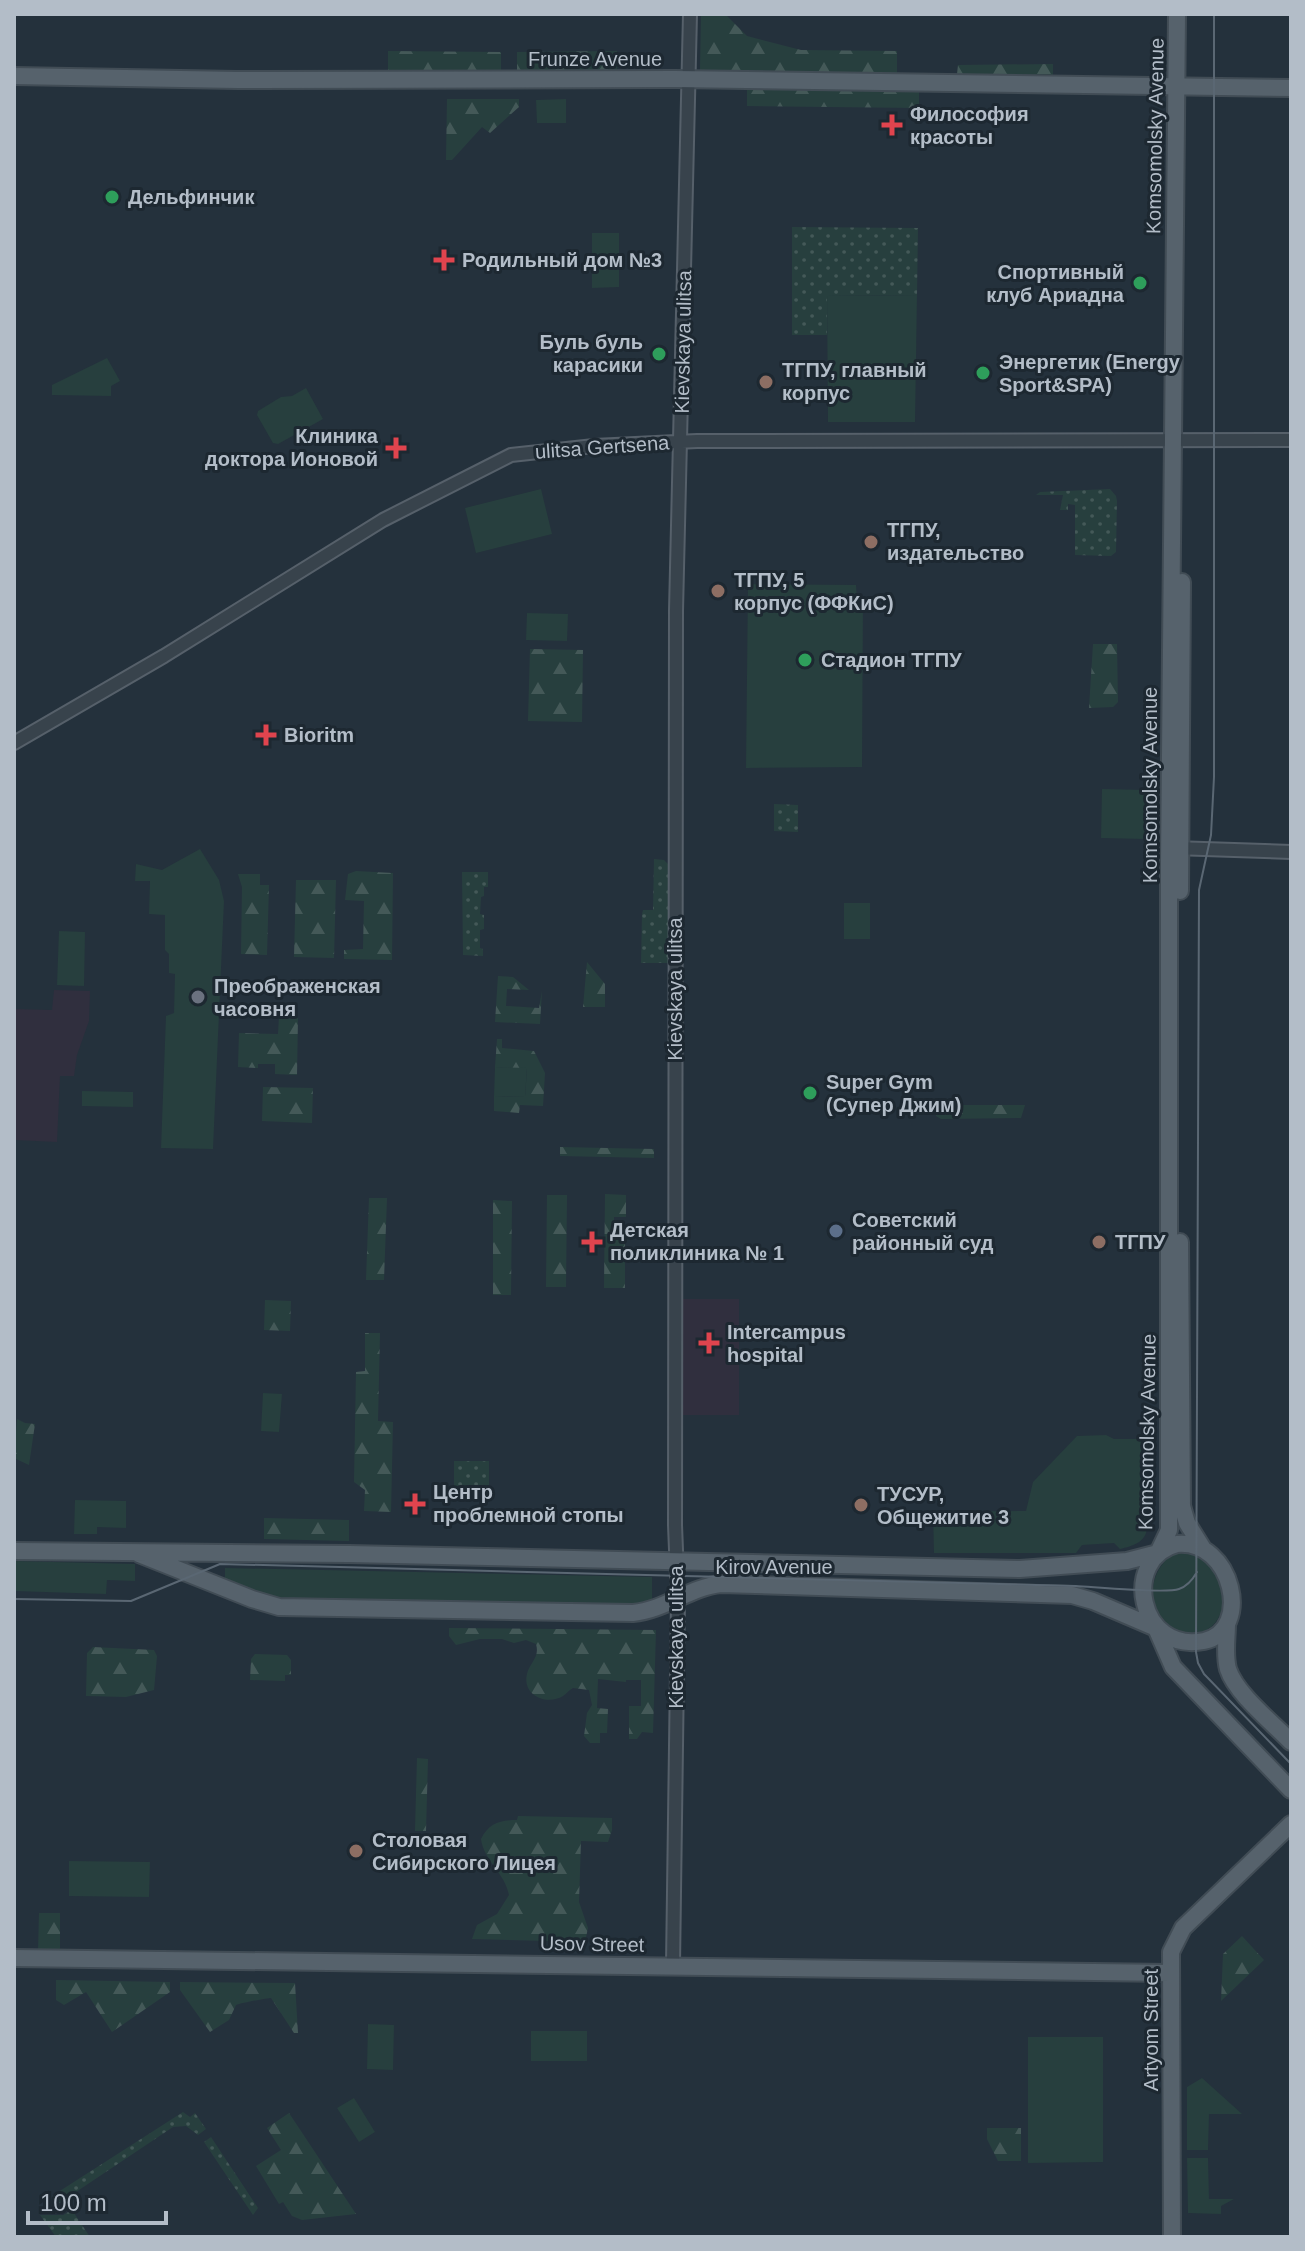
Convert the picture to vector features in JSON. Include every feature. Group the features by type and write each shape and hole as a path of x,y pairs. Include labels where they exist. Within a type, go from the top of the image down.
{"main road":[{"name":"Komsomolsky Avenue","path":"1158,1553 1169,1530 1180,88 1177,14"},
{"name":"Komsomolsky Avenue","path":"1180,88 1187,14"},
{"name":"Frunze Avenue","path":"14,76 226,80 689,79 1291,88"},
{"name":"Komsomolsky Avenue","path":"1175,848 1182,1506 1187,1523 1200,1546"},
{"path":"1291,1742 1250,1700 1230,1674 1226,1657 1230,1600 1228,1577 1218,1560 1200,1546 1177,1544 1158,1553 1150,1564 1145,1585 1147,1611 1173,1667 1291,1790"},
{"name":"Kirov Avenue","path":"14,1551 221,1552 1020,1569 1127,1561 1158,1553"},
{"path":"205,1580 209,1561 221,1552"},
{"name":"Kirov Avenue","path":"139,1554 279,1607 633,1613 652,1610 704,1586 721,1584 1047,1593 1093,1601 1156,1628"},
{"path":"1156,1628 1174,1639 1201,1642 1217,1636 1227,1622"},
{"name":"Artyom Street","path":"1172,2237 1171,1952 1183,1928 1291,1824"},
{"name":"Usov Street","path":"14,1958 1170,1973"}],"street":[{"name":"Kievskaya ulitsa","path":"673,1965 678,1600 675,800 690,14"},
{"name":"ulitsa Gertsena","path":"14,743 131,676 383,520 511,455 528,451 681,442 1291,440"},
{"path":"1175,848 1291,852"}],"shaded area":[{"path":"54,990 90,991 89,1021 77,1055 74,1076 60,1076 57,1142 14,1140 14,1009 52,1010"},
{"name":"Intercampus hospital","path":"679,1299 739,1299 739,1415 679,1415"}],"green space":[{"path":"701,16 727,16 747,36 801,50 897,51 897,73 700,70"},
{"path":"388,51 501,52 501,72 388,72"},
{"path":"617,51 617,72 517,72 517,52"},
{"path":"1053,64 1053,75 957,74 958,65"},
{"path":"747,88 919,90 919,108 747,106"},
{"path":"447,99 519,99 519,107 490,133 482,127 452,160 446,160"},
{"path":"566,99 566,123 537,123 536,100"},
{"path":"792,227 918,228 917,295 827,296 827,335 792,335"},
{"path":"592,233 619,233 619,287 592,288"},
{"path":"917,295 915,422 828,422 827,296"},
{"path":"107,358 120,381 111,386 111,396 52,395 52,385"},
{"path":"306,388 323,419 278,444 273,443 257,415 258,411 281,397 292,396"},
{"path":"541,489 552,534 476,553 465,508"},
{"path":"1110,489 1117,501 1116,552 1111,556 1075,555 1075,505 1068,504 1068,510 1060,510 1063,495 1036,495 1040,492"},
{"name":"Стадион ТГПУ","path":"748,584 856,585 857,599 863,600 862,767 746,768"},
{"path":"527,613 568,614 567,641 526,640"},
{"path":"1093,644 1117,644 1118,702 1113,707 1089,708"},
{"path":"530,649 583,650 582,722 528,721"},
{"path":"1102,789 1147,790 1146,839 1101,838"},
{"path":"774,804 798,805 798,832 774,831"},
{"path":"200,849 219,880 224,901 213,1149 161,1148 166,1016 174,1013 175,974 169,973 169,954 165,950 165,915 149,914 150,881 135,881 136,864 162,870"},
{"path":"654,859 664,860 670,866 670,963 641,963 642,914 643,910 653,910"},
{"path":"356,871 393,873 392,960 344,959 344,950 363,949 364,901 345,900 348,874"},
{"path":"462,872 488,872 488,887 484,887 484,896 481,897 480,914 484,915 484,929 480,930 480,948 483,949 483,956 463,955"},
{"path":"238,874 260,874 260,885 269,885 267,955 241,954 242,887"},
{"path":"296,880 336,880 334,958 294,957"},
{"path":"844,903 870,903 870,939 844,939"},
{"path":"59,931 85,932 84,986 57,985"},
{"path":"587,962 605,984 605,1007 583,1007"},
{"path":"498,976 513,977 529,990 507,989 506,1006 539,1008 542,991 540,1024 495,1022"},
{"path":"279,1017 298,1018 297,1075 275,1074 275,1064 258,1064 258,1068 238,1067 239,1033 278,1034"},
{"path":"497,1039 502,1039 502,1048 534,1051 545,1073 543,1106 520,1105 519,1113 494,1111 494,1096 525,1097 527,1069 495,1067"},
{"path":"495,1067 527,1068 525,1097 494,1096"},
{"path":"263,1087 313,1088 312,1123 262,1121"},
{"path":"82,1091 133,1092 133,1107 82,1106"},
{"path":"935,1105 1025,1105 1021,1118 941,1119 936,1116"},
{"path":"560,1147 654,1149 654,1158 560,1156"},
{"path":"605,1194 626,1195 626,1217 614,1217 614,1230 625,1230 625,1288 604,1288"},
{"path":"547,1195 567,1195 566,1287 546,1287"},
{"path":"369,1198 387,1198 384,1280 366,1280"},
{"path":"493,1200 512,1201 511,1295 493,1295"},
{"path":"265,1300 291,1301 290,1331 264,1330"},
{"path":"365,1333 380,1333 378,1421 393,1422 391,1512 364,1511 365,1490 354,1482 356,1372 365,1371"},
{"path":"263,1393 282,1394 279,1432 261,1431"},
{"path":"17,1419 35,1424 29,1465 14,1458"},
{"path":"1106,1435 1114,1439 1147,1439 1147,1528 1138,1543 1120,1549 1114,1543 1082,1545 1076,1553 934,1553 933,1512 1026,1511 1033,1482 1077,1436"},
{"path":"454,1461 489,1461 489,1501 454,1501"},
{"path":"75,1500 126,1501 126,1528 97,1527 97,1534 74,1534"},
{"path":"264,1518 349,1520 349,1541 264,1539"},
{"path":"1177,1552 1196,1553 1207,1558 1220,1577 1223,1603 1220,1614 1214,1624 1204,1631 1191,1633 1173,1628 1156,1607 1153,1589 1158,1571"},
{"path":"14,1561 135,1564 135,1581 107,1580 106,1594 14,1591"},
{"path":"225,1568 652,1577 652,1602 638,1607 279,1602 225,1581"},
{"path":"449,1628 656,1630 653,1733 642,1732 637,1739 629,1739 629,1706 641,1706 641,1680 598,1679 597,1708 608,1709 607,1733 600,1733 600,1743 590,1743 584,1736 587,1713 592,1705 589,1690 573,1688 563,1696 550,1700 537,1697 528,1688 527,1674 536,1656 536,1644 526,1640 514,1643 502,1639 480,1639 456,1645 449,1636"},
{"path":"93,1647 154,1650 157,1656 154,1690 126,1697 86,1696 87,1653"},
{"path":"255,1654 287,1655 291,1660 291,1675 285,1675 285,1681 250,1680 251,1659"},
{"path":"417,1758 428,1759 426,1831 415,1831"},
{"path":"518,1816 612,1818 608,1842 581,1841 579,1902 588,1928 585,1942 472,1939 477,1925 497,1914 509,1895 481,1839 491,1826 517,1820"},
{"path":"69,1861 150,1862 149,1897 69,1896"},
{"path":"39,1913 60,1913 60,1953 38,1953"},
{"path":"1242,1936 1264,1960 1221,2001 1223,1954"},
{"path":"56,1980 170,1982 170,1992 112,2032 86,1992 64,2005 56,2000"},
{"path":"180,1982 295,1983 298,2033 294,2033 271,1998 236,2005 229,2020 210,2032 180,1990"},
{"path":"368,2024 394,2025 393,2070 367,2069"},
{"path":"531,2031 587,2031 587,2061 531,2061"},
{"path":"1028,2037 1103,2037 1103,2162 1028,2163"},
{"path":"1202,2078 1242,2114 1209,2114 1208,2150 1187,2150 1187,2087"},
{"path":"354,2098 375,2132 359,2142 337,2108"},
{"path":"183,2112 190,2117 195,2113 206,2129 198,2135 186,2126 173,2127 58,2204 52,2196"},
{"path":"289,2113 356,2214 302,2220 292,2216 283,2202 279,2204 256,2166 281,2150 267,2128"},
{"path":"987,2128 1021,2128 1021,2161 998,2161 987,2139"},
{"path":"211,2137 258,2208 253,2215 204,2142"},
{"path":"1187,2158 1208,2158 1209,2199 1234,2199 1221,2206 1221,2214 1188,2213"},
{"path":"72,2210 90,2237 56,2237 40,2215 63,2215"}],"tram line":[{"path":"1214,14 1214,777 1211,835 1199,890 1196,1652 1204,1674 1291,1764"},
{"path":"14,1599 131,1601 220,1564 1076,1586 1160,1591 1182,1588 1197,1572"}],"place":[{"name":"Философия красоты","path":"892,125"},
{"name":"Дельфинчик","path":"112,197"},
{"name":"Родильный дом №3","path":"444,260"},
{"name":"Спортивный клуб Ариадна","path":"1140,283"},
{"name":"Буль буль карасики","path":"659,354"},
{"name":"Энергетик (Energy Sport&SPA)","path":"983,373"},
{"name":"ТГПУ, главный корпус","path":"766,382"},
{"name":"Клиника доктора Ионовой","path":"396,448"},
{"name":"ТГПУ, издательство","path":"871,542"},
{"name":"ТГПУ, 5 корпус (ФФКиС)","path":"718,591"},
{"name":"Стадион ТГПУ","path":"805,660"},
{"name":"Bioritm","path":"266,735"},
{"name":"Преображенская часовня","path":"198,997"},
{"name":"Super Gym (Супер Джим)","path":"810,1093"},
{"name":"Советский районный суд","path":"836,1231"},
{"name":"Детская поликлиника № 1","path":"592,1242"},
{"name":"ТГПУ","path":"1099,1242"},
{"name":"Intercampus hospital","path":"709,1343"},
{"name":"Центр проблемной стопы","path":"415,1504"},
{"name":"ТУСУР, Общежитие 3","path":"861,1505"},
{"name":"Столовая Сибирского Лицея","path":"356,1851"}]}
